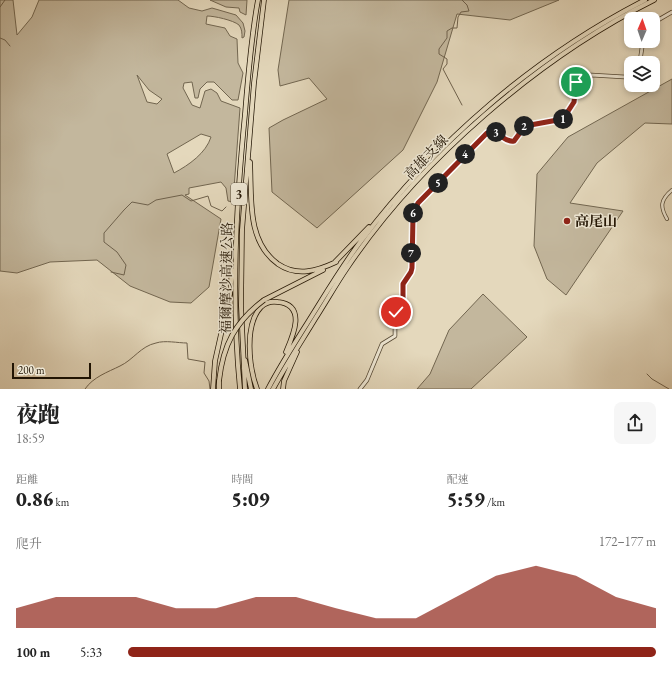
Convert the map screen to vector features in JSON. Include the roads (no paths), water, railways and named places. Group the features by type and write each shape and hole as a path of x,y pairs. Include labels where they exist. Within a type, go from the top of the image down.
{"highway":[{"name":"福爾摩沙高速公路","path":"240,389 237,364 235,252 242,148 254,23 258,0"},
{"name":"福爾摩沙高速公路","path":"245,389 242,352 240,268 254,83 264,0"},
{"name":"高雄支線","path":"268,389 282,362 360,242 421,170 448,143 505,92 571,43 644,0"},
{"name":"高雄支線","path":"273,389 348,267 388,215 423,175 469,129 519,86 566,52 602,29 654,0"},
{"path":"248,155 254,223 257,236 264,252 279,265 295,271 307,272 319,270 336,262"},
{"path":"219,389 222,358 233,332 250,310 264,300 336,262 380,217"},
{"path":"213,389 215,361 230,294 235,252"},
{"path":"257,389 252,372 250,337 253,321 258,311 262,305 271,302 286,304 292,309 296,317 295,329 282,362"},
{"path":"283,389 292,363 306,337 307,332"},
{"path":"242,352 252,389"}],"street":[{"path":"660,19 672,12"},
{"path":"360,389 366,380 382,344 395,336 395,315 403,304 403,284 411,272 413,216 418,203 484,135 495,132 508,141 514,141 525,126 563,119 574,102 575,89 578,79 591,75 624,77"},
{"path":"667,219 662,209 662,205 672,190"}],"waterway":[{"path":"0,7 5,0"},
{"path":"462,0 467,5 469,11 461,12 458,17 457,28 452,28 447,31 447,38 439,49 439,54 447,59 447,64 443,69 462,105"},
{"path":"0,38 5,40 10,46"},
{"path":"111,272 124,275 126,265 117,252 104,242 104,233 132,202 148,205 156,200 182,195 191,201 208,196 211,206 222,211 226,207"},
{"path":"85,389 96,378 125,363 146,347 160,342 187,343 188,359 205,362 204,373 209,381 210,389"},
{"path":"647,374 652,379 669,389"}],"place":[{"name":"高尾山","path":"567,221"}]}
